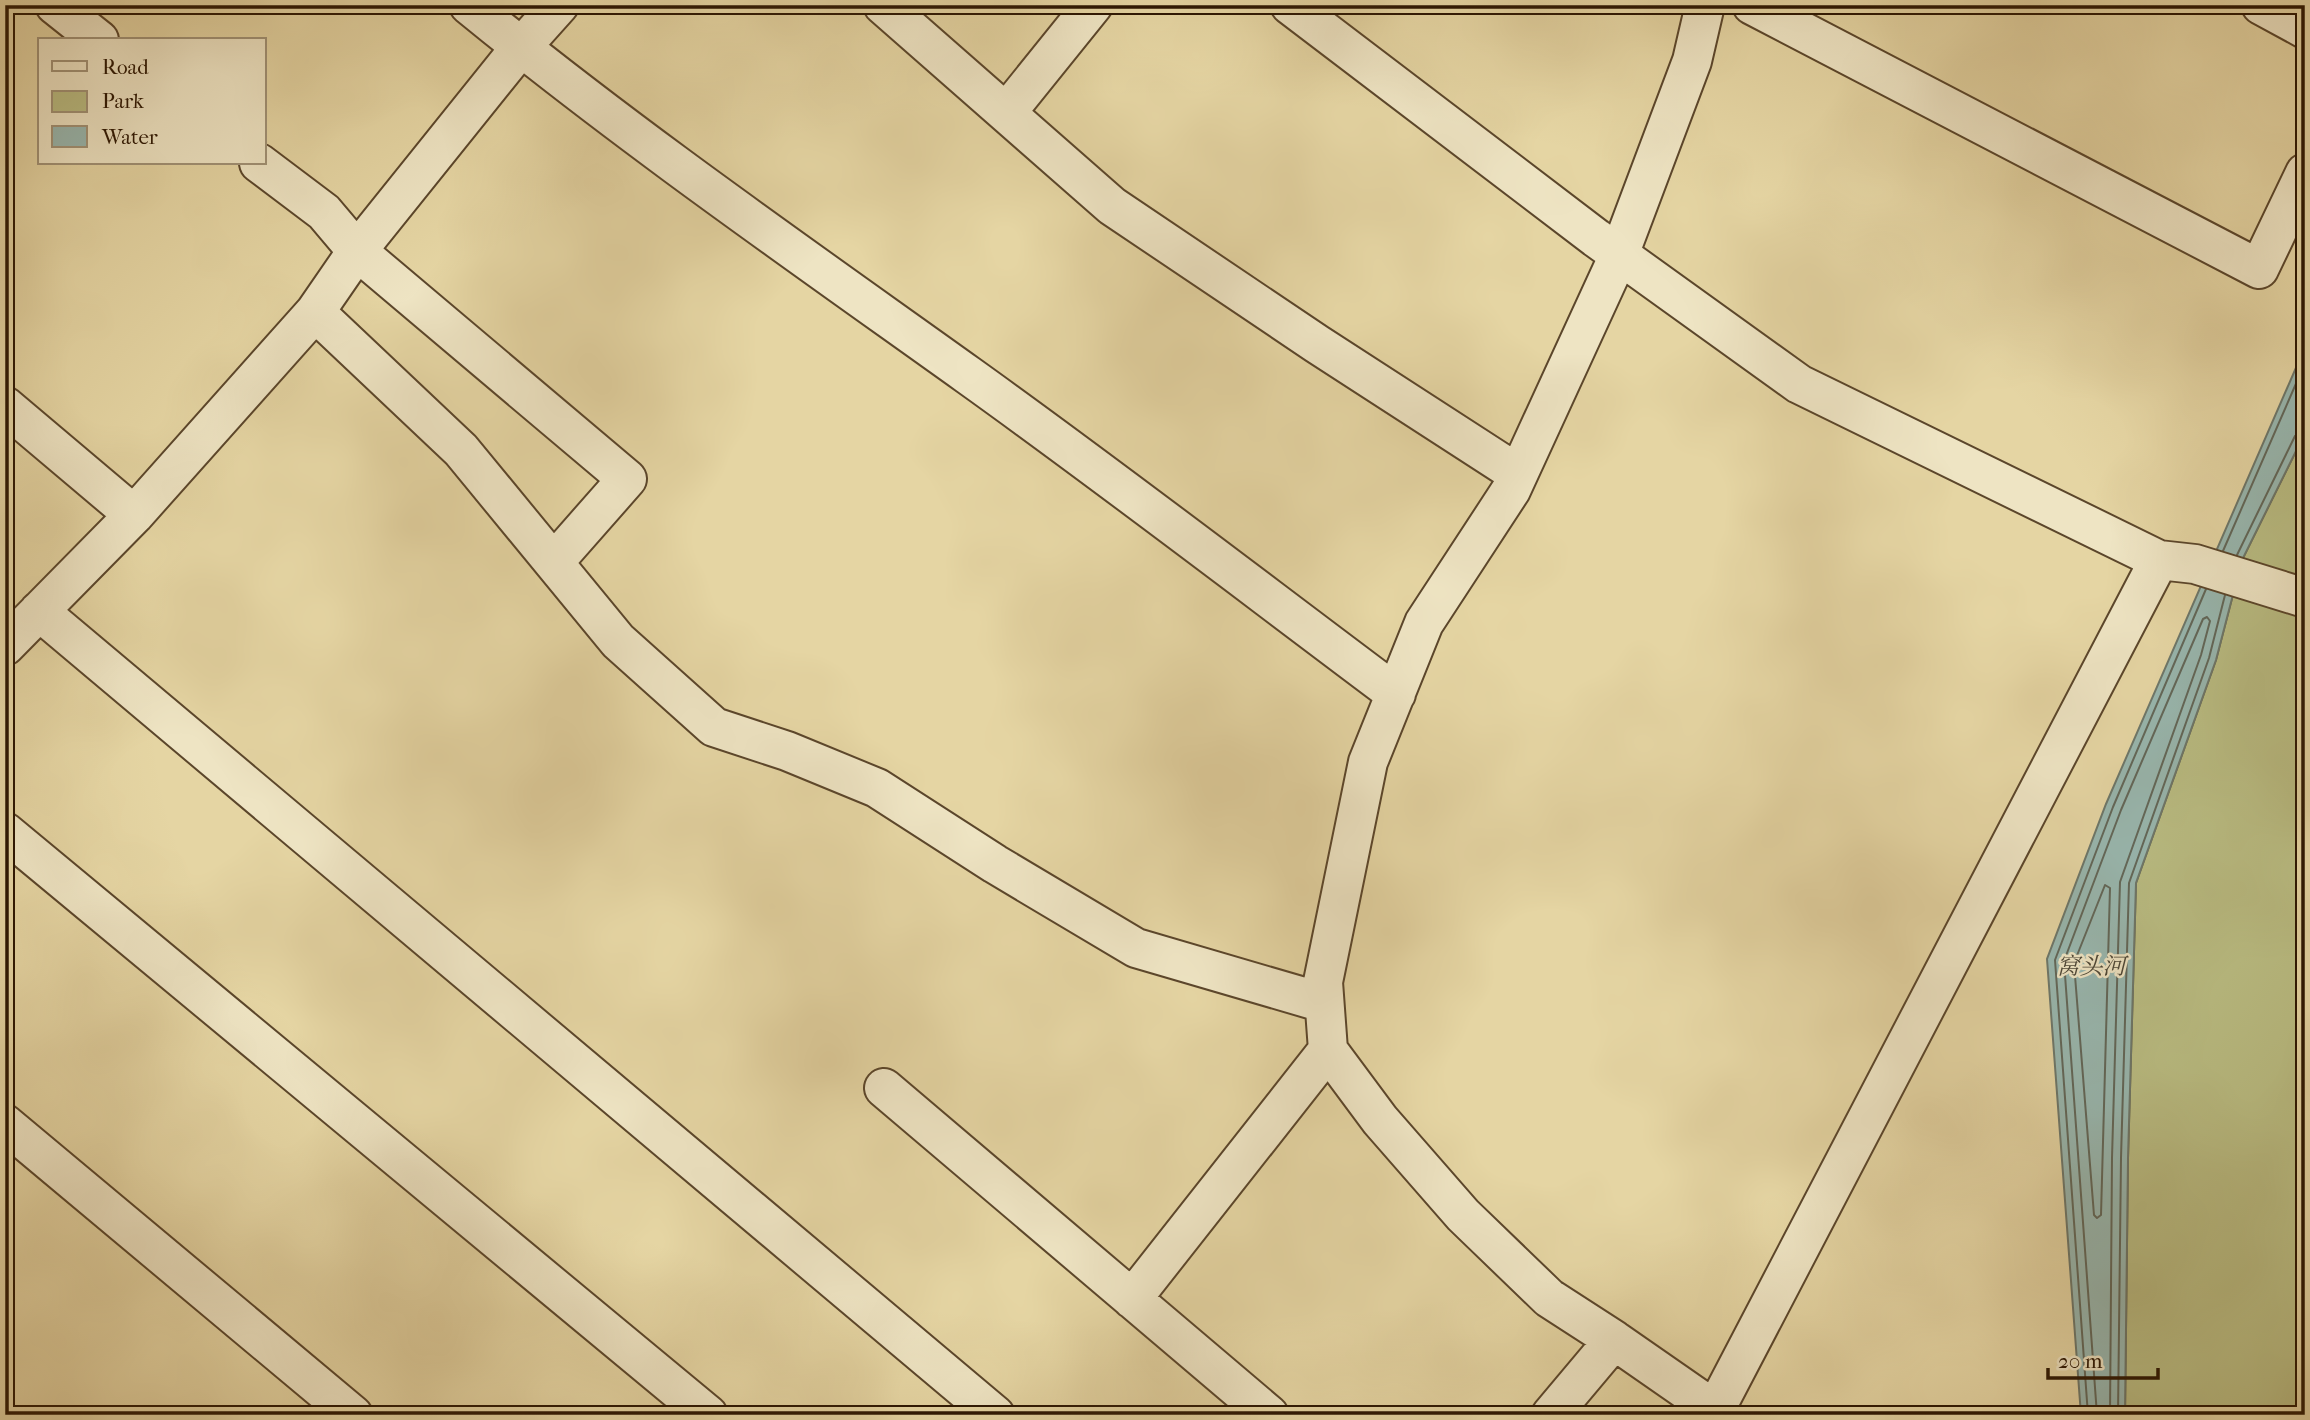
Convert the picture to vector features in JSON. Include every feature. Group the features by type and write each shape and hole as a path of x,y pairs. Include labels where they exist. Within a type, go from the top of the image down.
{"street":[{"path":"55,5 96,38"},
{"path":"469,5 520,47 717,195 1104,475 1395,694"},
{"path":"5,646 134,515 315,312 357,251 520,47 559,5"},
{"path":"883,5 1112,206 1317,344 1518,474"},
{"path":"1006,113 1093,5"},
{"path":"1290,5 1619,255 1799,384 2177,562 2305,598"},
{"path":"1705,5 1692,61 1619,255 1511,490 1424,623 1368,762 1323,982 1328,1050 1380,1120 1463,1215 1549,1298 1614,1339 1718,1412 2177,562"},
{"path":"1752,5 2259,269 2305,173"},
{"path":"2261,5 2305,29"},
{"path":"260,164 324,212 357,251 626,479 554,562"},
{"path":"315,312 461,450 618,641 714,727 787,751 877,788 995,864 1136,948 1324,1003"},
{"path":"5,406 134,515"},
{"path":"39,611 995,1415"},
{"path":"5,832 708,1415"},
{"path":"1132,1299 1328,1050"},
{"path":"884,1088 1269,1415"},
{"path":"5,1124 353,1415"},
{"path":"1551,1415 1614,1339"}],"green space":[{"path":"2305,433 2305,1415 2125,1415 2128,1158 2136,883 2216,660 2242,560"}],"water":[{"name":"窝头河","path":"2305,347 2305,433 2242,560 2216,660 2136,883 2128,1158 2125,1415 2081,1415 2047,959 2106,804"}]}
